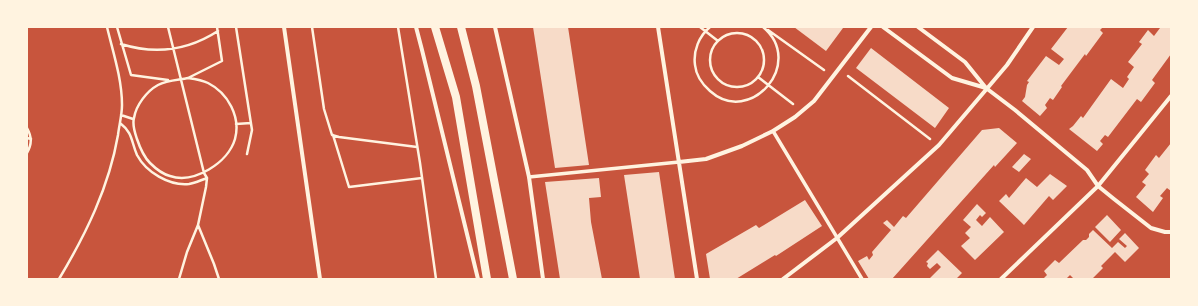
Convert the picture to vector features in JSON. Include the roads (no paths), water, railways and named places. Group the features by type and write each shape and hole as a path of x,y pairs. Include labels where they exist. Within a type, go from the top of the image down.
{"main road":[{"path":"435,27 456,97 487,279"},
{"path":"461,27 476,86 513,279"}],"street":[{"path":"284,27 320,279"},
{"path":"416,27 478,279"},
{"path":"496,27 529,177 543,279"},
{"path":"658,27 697,279"},
{"path":"529,177 679,162 706,158 742,146 773,131 795,117 814,101 871,27"},
{"path":"883,27 952,78 986,88"},
{"path":"918,27 965,62 986,88 1087,170 1098,186 1151,228 1171,232"},
{"path":"784,279 838,238 939,145 1007,65 1033,27"},
{"path":"1001,279 1098,186 1171,96"},
{"path":"773,131 862,279"}]}
